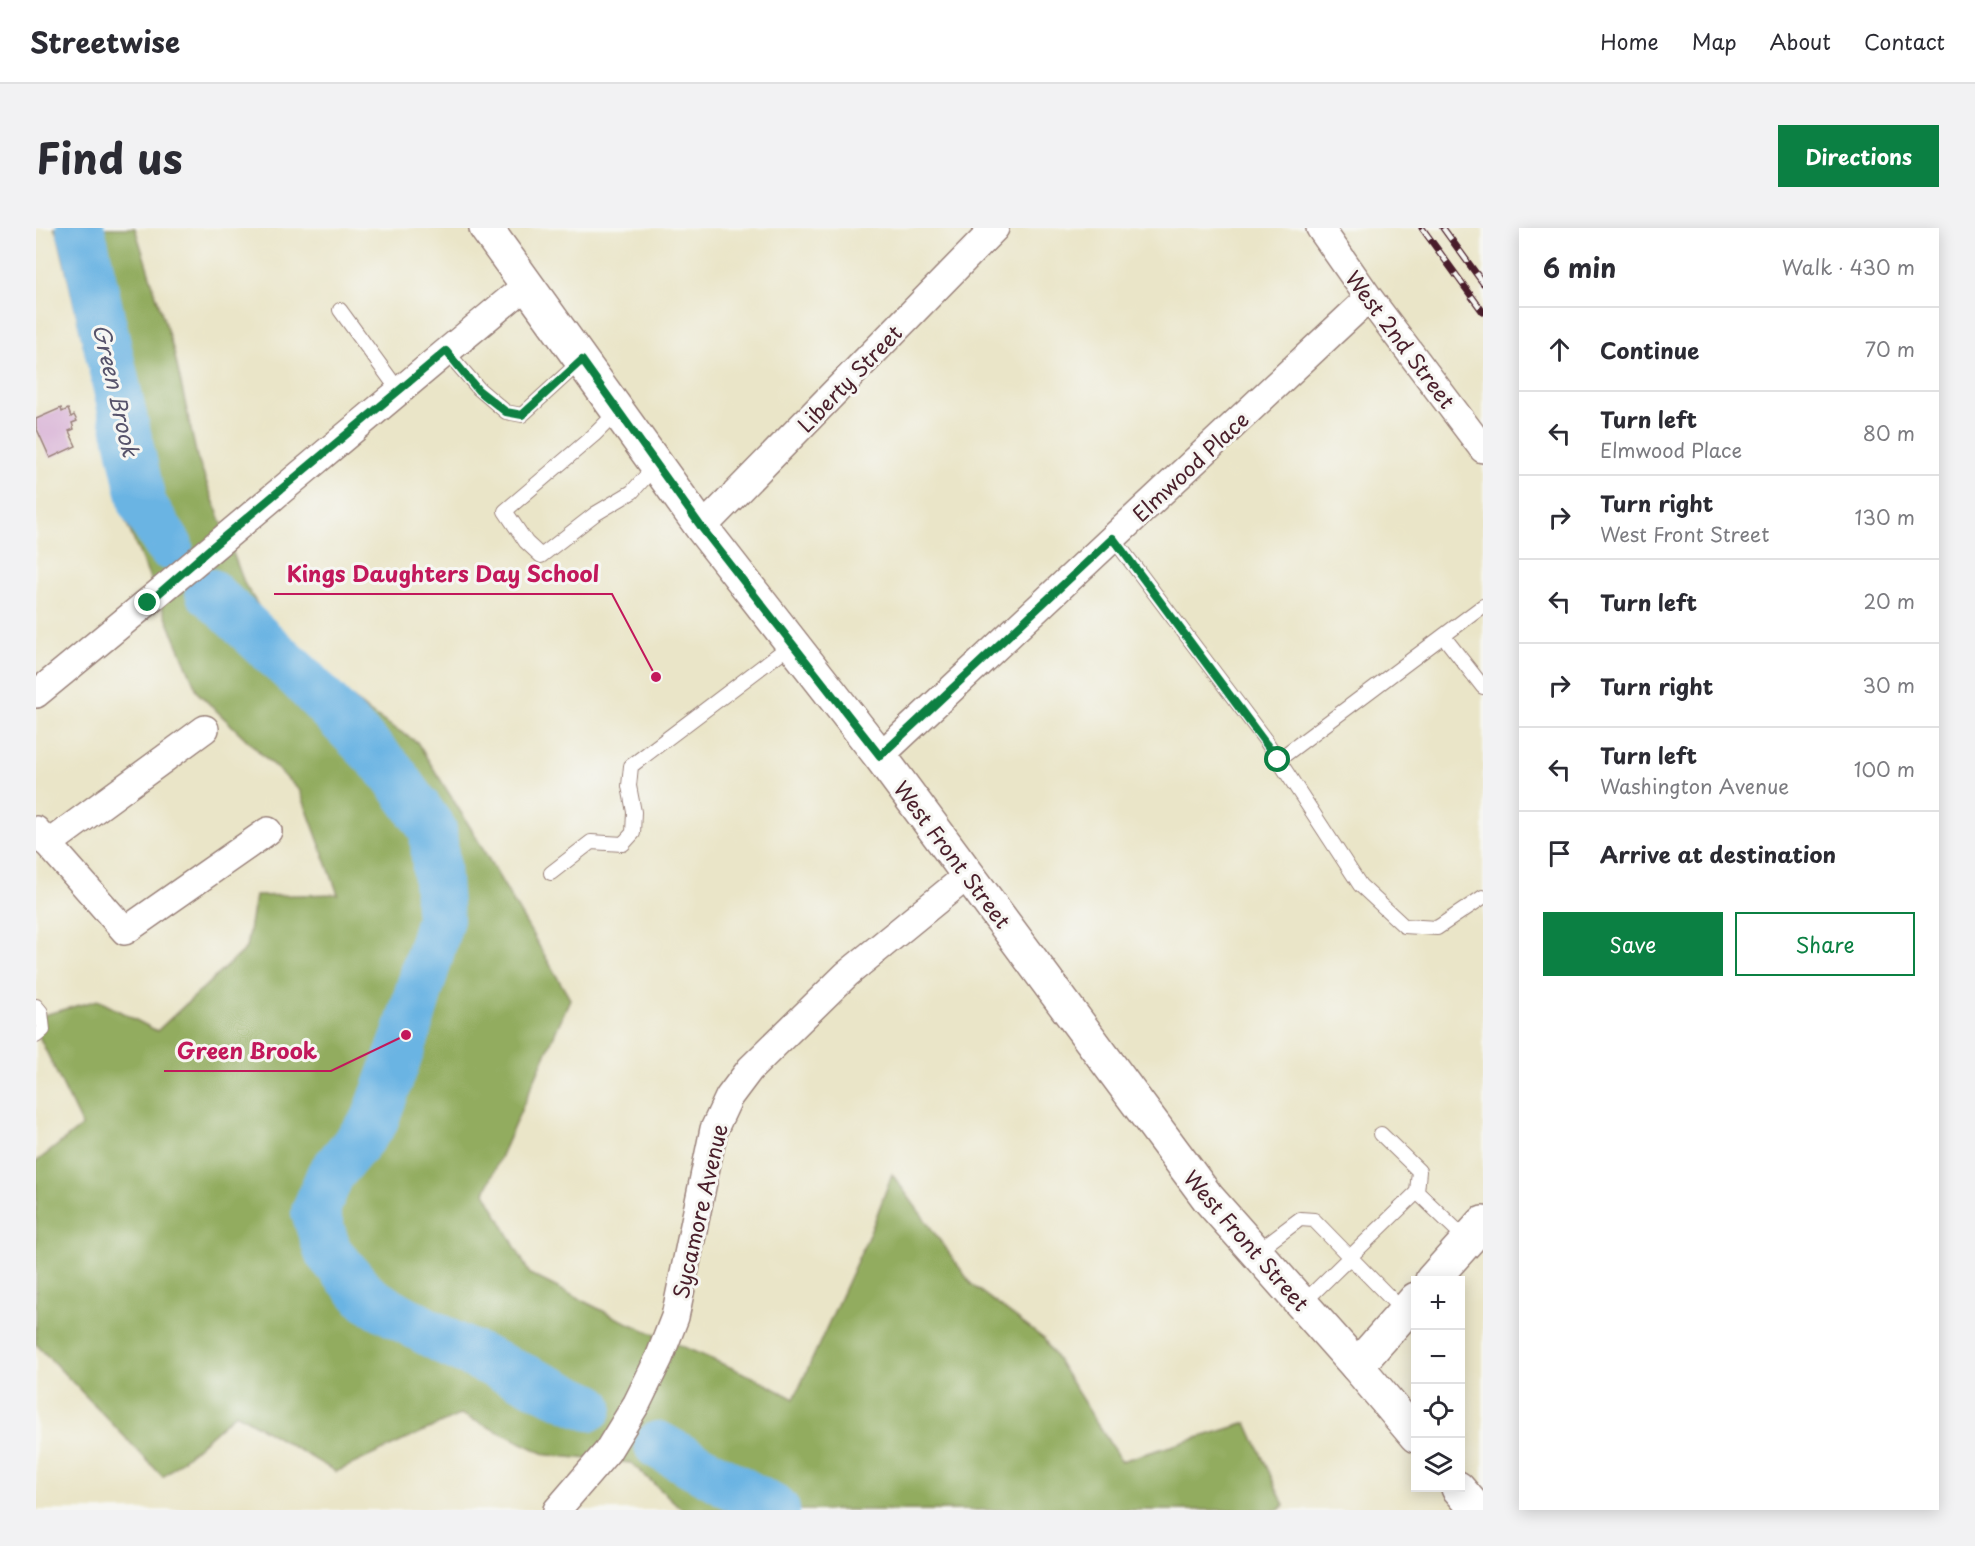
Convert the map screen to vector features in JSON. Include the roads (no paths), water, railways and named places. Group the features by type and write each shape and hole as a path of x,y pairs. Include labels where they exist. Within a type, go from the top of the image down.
{"street":[{"name":"West Front Street","path":"486,228 702,528 880,756 1208,1198 1411,1430"},
{"name":"Liberty Street","path":"702,528 995,228"},
{"name":"West 2nd Street","path":"1320,228 1369,298 1483,449"},
{"path":"36,694 528,284"},
{"name":"Elmwood Place","path":"880,756 1369,298"},
{"path":"205,729 42,837 125,931 268,831"},
{"name":"Sycamore Avenue","path":"560,1509 607,1452 637,1403 659,1358 675,1317 714,1129 729,1097 750,1069 847,974 968,874"},
{"path":"1436,1276 1475,1232"},
{"path":"1357,1366 1410,1306"},
{"path":"1461,1492 1477,1510"}],"lane":[{"path":"340,310 399,391"},
{"path":"446,351 478,390 506,412 522,415 582,360"},
{"path":"618,411 594,435 505,511 526,542 541,556 595,514 632,492 656,465"},
{"path":"1113,538 1278,760 1360,885 1404,926 1437,928 1483,897"},
{"path":"1278,760 1483,606"},
{"path":"1444,637 1483,687"},
{"path":"551,873 591,842 623,844 633,833 634,812 629,786 632,766 792,644"},
{"path":"36,1006 41,1011 43,1030 36,1036"},
{"path":"1302,1304 1417,1192 1419,1172 1381,1134"},
{"path":"1417,1192 1475,1232"},
{"path":"1256,1252 1300,1219 1314,1220 1350,1257 1410,1306"}],"waterway":[{"name":"Green Brook","path":"80,228 143,505 169,546"},
{"name":"Green Brook","path":"209,592 300,677 392,772 433,830 440,919 406,1035 374,1122 330,1175 315,1212 328,1252 368,1299 452,1345 589,1407"},
{"name":"Green Brook","path":"658,1445 776,1510"}],"railway":[{"path":"1422,228 1483,312"},
{"path":"1443,228 1483,283"}],"place":[{"name":"Kings Daughters Day School","path":"656,677"},
{"name":"Green Brook","path":"406,1035"}]}
